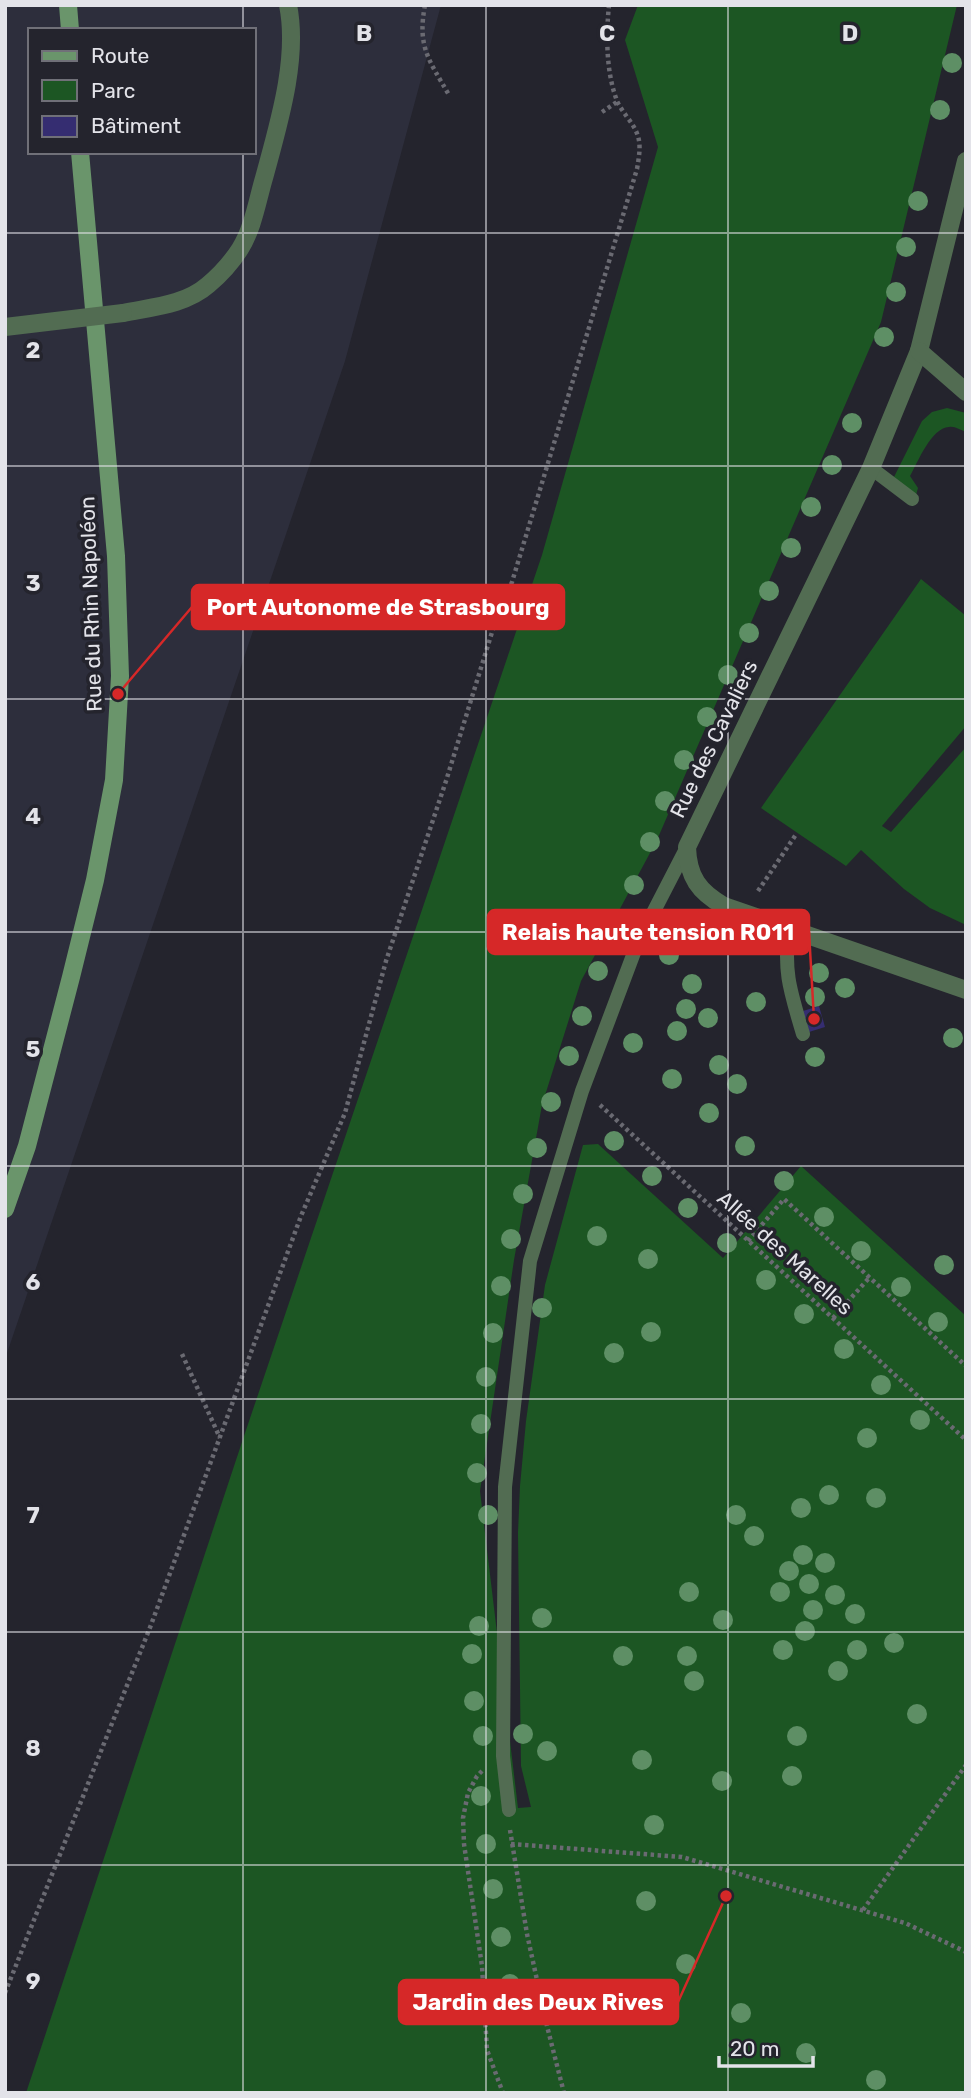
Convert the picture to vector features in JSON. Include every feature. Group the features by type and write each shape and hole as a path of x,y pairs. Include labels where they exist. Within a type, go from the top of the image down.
{"main road":[{"path":"68,5 70,28"},
{"name":"Rue du Rhin Napoléon","path":"5,1209 27,1146 71,977 95,880 114,780 120,676 116,555 80,154"}],"street":[{"path":"5,327 123,313 165,305 190,298 226,268 241,248 255,215 279,126 290,57 292,23 288,5"},
{"name":"Rue des Cavaliers","path":"966,161 919,351 871,468 687,847 687,861 699,888 724,906 966,990"},
{"path":"919,351 964,387"}],"lane":[{"path":"871,468 912,499"},
{"path":"509,1810 503,1756 505,1488 530,1261 582,1091 638,942 687,847"},
{"path":"789,929 786,974 803,1034"}],"path":[{"path":"425,5 422,42 449,95"},
{"path":"5,1993 146,1638 300,1216 345,1113 386,961 493,629 512,582 573,386 641,145 633,124 617,102 610,80 607,27 609,5"},
{"path":"602,111 617,102"},
{"path":"756,893 797,833"},
{"name":"Allée des Marelles","path":"582,1091 966,1440"},
{"name":"Allée des Marelles","path":"748,1241 784,1199 966,1366"},
{"path":"833,1318 869,1278"},
{"path":"182,1354 220,1438"},
{"path":"503,1756 486,1766 477,1776 468,1793 463,1818 464,1844 482,1966 487,2050 503,2093"},
{"path":"863,1910 966,1765"},
{"path":"509,1810 511,1844 529,1947 564,2093"},
{"path":"511,1844 682,1857 905,1923 966,1952"}],"shaded area":[{"path":"5,5 441,5 345,361 5,1359"}],"green space":[{"path":"638,5 957,5 881,322 657,840 581,981 542,1105 514,1260 480,1491 518,1808 531,1807 521,1766 518,1533 526,1421 545,1285 583,1145 598,1144 723,1258 801,1166 966,1316 966,2093 26,2093 244,1436 542,555 658,147 625,40"},
{"path":"947,408 966,413 966,432 949,427 936,433 931,439 910,476 918,488 916,495 894,477 922,421 932,412"},
{"path":"921,579 966,616 966,726 882,826 891,832 966,747 966,925 930,908 904,889 861,850 846,866 761,808"}],"building":[{"path":"819,1006 825,1027 809,1032 803,1011"}],"place":[{"name":"Port Autonome de Strasbourg","path":"118,694"},
{"name":"Relais haute tension R011","path":"814,1019"},
{"name":"Jardin des Deux Rives","path":"726,1896"}]}
